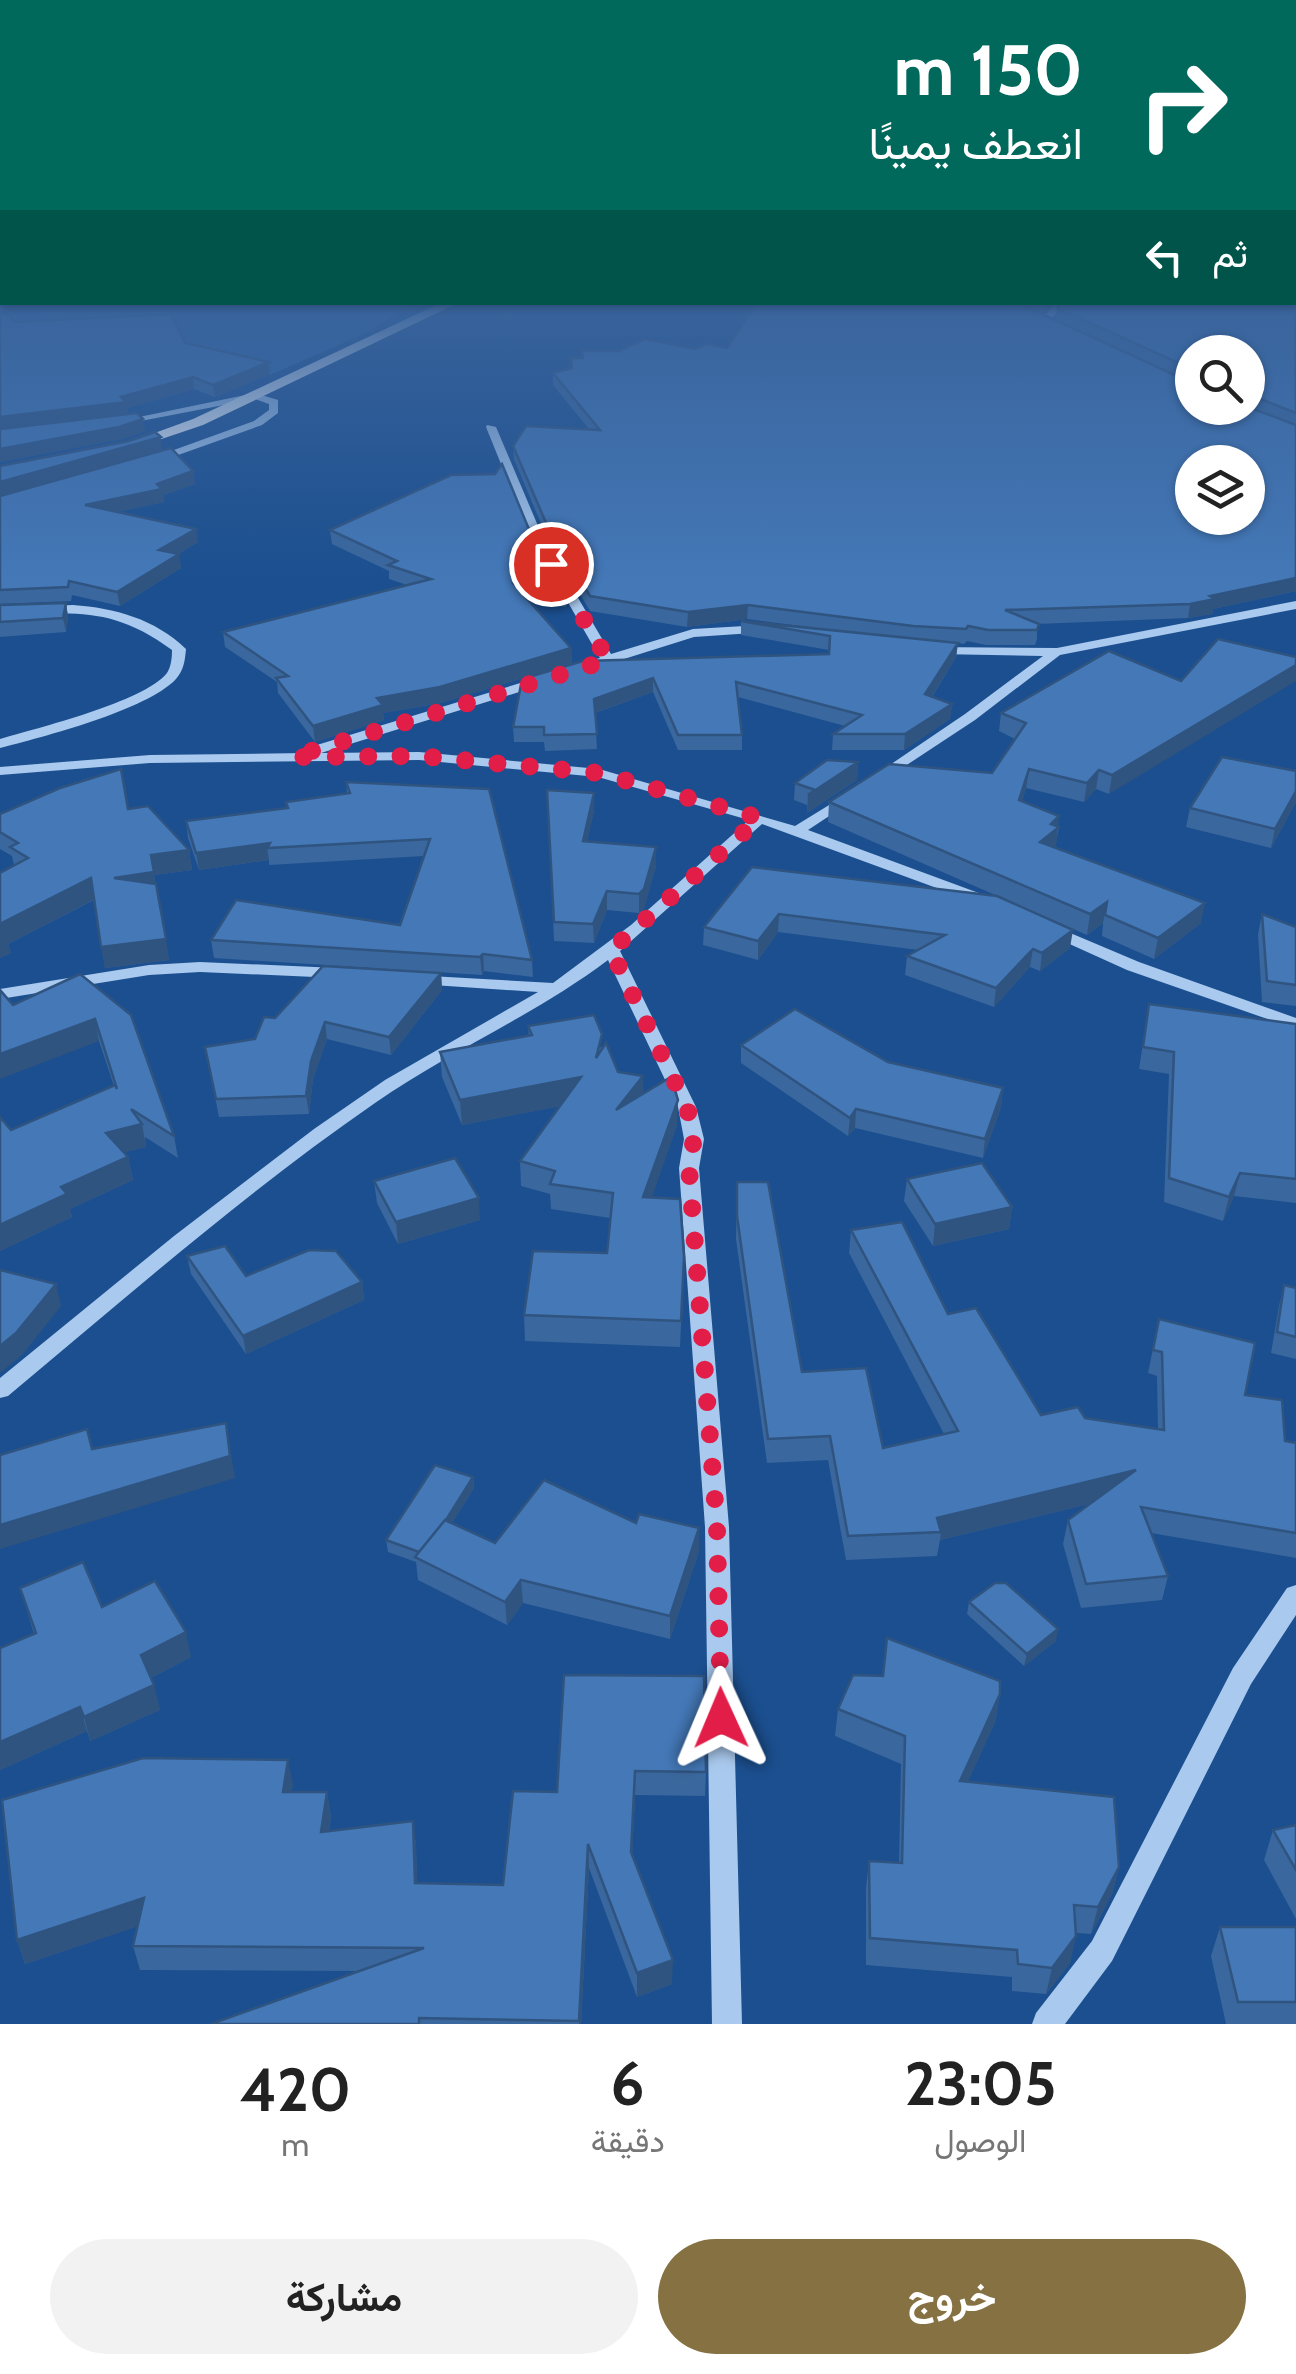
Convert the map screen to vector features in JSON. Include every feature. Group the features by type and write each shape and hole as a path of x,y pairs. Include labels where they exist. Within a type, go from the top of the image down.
{"main road":[{"path":"110,450 198,422 258,394"}],"street":[{"path":"115,423 255,396 274,402 274,411 258,424 147,463"},
{"path":"490,427 538,540 608,660"},
{"path":"929,650 983,654 1057,652 1296,604"},
{"path":"0,612 105,608 154,629 179,649 178,666 169,679 129,700 0,744"},
{"path":"571,671 693,633 747,627 782,631"},
{"path":"870,783 970,718 1057,652"},
{"path":"292,757 552,677"},
{"path":"0,771 150,759 419,756 599,773 760,818 998,906"},
{"path":"797,831 855,793"},
{"path":"0,1390 250,1186 369,1098 456,1043 556,988 611,950 760,818"},
{"path":"1032,921 1133,966 1296,1024"},
{"path":"611,950 687,1107 694,1138 689,1168 717,1527 727,2024"},
{"path":"0,994 149,970 200,967 362,975"},
{"path":"400,978 556,988"},
{"path":"1047,2024 1102,1951 1242,1676 1296,1594"}],"building":[{"path":"0,394 130,394 121,397 126,402 0,417"},
{"path":"571,394 1175,394 1175,425 1265,425 1265,413 1296,425 1296,578 1210,596 1215,599 1190,604 1005,610 1039,624 1037,630 913,626 748,605 688,612 590,596 547,525 513,446 526,426 600,430"},
{"path":"1265,394 1296,394 1296,413 1265,401"},
{"path":"137,413 143,419 119,427 0,449 0,429"},
{"path":"155,432 161,437 0,482 0,466 129,441"},
{"path":"171,448 193,471 157,484 162,489 85,505 196,529 159,550 179,554 117,592 69,581 68,587 0,590 0,496"},
{"path":"502,464 528,527 566,592 514,584 571,648 440,687 377,698 383,705 313,726 276,678 288,676 223,632 431,579 388,565 397,561 330,530 451,475 495,474"},
{"path":"66,603 63,618 0,622 0,605"},
{"path":"741,621 958,643 925,694 952,704 905,734 833,734 862,715 736,682 742,735 678,735 653,678 594,699 597,734 544,735 544,727 513,727 522,679 583,661 829,654 830,636"},
{"path":"1218,639 1296,657 1296,665 1112,775 1099,770 1087,783 1029,769 1019,800 1059,816 1051,824 1059,827 1040,842 1205,903 1158,938 1105,915 1107,902 1090,914 829,802 889,764 992,773 1026,723 1001,713 1109,651 1181,681"},
{"path":"1222,757 1296,771 1296,791 1275,829 1190,808"},
{"path":"827,760 858,762 808,795 815,790 795,783"},
{"path":"121,769 128,809 148,806 189,850 151,855 154,872 114,878 156,884 166,939 101,947 91,878 0,924 0,873 28,858 10,847 18,843 0,832 0,814 60,788"},
{"path":"346,782 489,789 532,960 211,940 236,900 400,925 430,839 267,848 270,843 196,853 186,821 288,808 286,802 350,793"},
{"path":"547,790 594,793 583,841 656,847 644,889 639,894 607,891 593,924 554,922"},
{"path":"752,867 997,896 1073,930 1042,953 1033,949 996,988 907,956 945,935 779,914 758,941 704,927"},
{"path":"1262,914 1296,927 1296,985 1267,981"},
{"path":"323,966 441,973 389,1037 325,1022 311,1061 306,1096 216,1099 205,1047 255,1039 264,1017 275,1018"},
{"path":"80,974 131,1015 174,1136 131,1109 142,1124 106,1133 128,1157 61,1187 67,1194 0,1225 0,1117 11,1130 115,1085 117,1089 95,1019 0,1054 0,990 13,1005"},
{"path":"1149,1004 1296,1024 1296,1179 1240,1173 1229,1197 1169,1178 1174,1052 1143,1047"},
{"path":"795,1009 888,1062 1003,1088 985,1139 856,1109 850,1118 741,1045"},
{"path":"594,1015 602,1034 596,1058 606,1043 618,1072 643,1076 616,1110 671,1077 678,1100 643,1197 680,1199 684,1257 681,1321 524,1315 533,1251 607,1253 613,1193 550,1184 555,1171 520,1161 581,1077 460,1100 440,1052 532,1035 528,1026"},
{"path":"455,1158 479,1198 396,1222 374,1181"},
{"path":"982,1163 1012,1207 935,1224 907,1179"},
{"path":"737,1182 768,1182 802,1372 866,1368 883,1448 958,1431 851,1230 902,1222 948,1314 976,1308 1041,1415 1078,1407 1085,1418 1164,1430 1162,1352 1153,1350 1159,1319 1255,1343 1245,1395 1282,1400 1285,1441 1296,1443 1296,1533 1141,1507 1168,1576 1086,1584 1068,1520 1136,1470 937,1518 941,1532 848,1536 830,1436 768,1439 737,1216"},
{"path":"225,1246 246,1276 309,1250 336,1251 362,1282 243,1336 187,1256"},
{"path":"0,1270 56,1284 16,1333 0,1346"},
{"path":"1284,1285 1296,1288 1296,1337 1277,1332"},
{"path":"226,1423 230,1456 0,1525 0,1455 87,1429 92,1449"},
{"path":"435,1465 473,1477 446,1520 419,1552 386,1540"},
{"path":"544,1480 636,1523 639,1514 699,1528 670,1616 521,1580 505,1602 415,1557 445,1520 495,1543"},
{"path":"83,1562 102,1607 155,1581 186,1632 141,1655 154,1685 84,1717 80,1707 0,1742 0,1648 36,1633 20,1588"},
{"path":"995,1583 1006,1583 1058,1629 1027,1654 969,1602"},
{"path":"887,1638 1000,1681 1000,1694 960,1781 1114,1797 1119,1867 1098,1907 1074,1905 1076,1936 1052,1968 1018,1964 1017,1950 870,1938 869,1861 902,1863 905,1736 838,1709 853,1675 883,1676"},
{"path":"564,1675 704,1676 706,1772 635,1771 631,1852 673,1960 637,1973 588,1844 579,2021 419,2018 419,2024 211,2024 424,1948 133,1946 144,1898 17,1940 2,1800 143,1758 288,1760 283,1792 327,1792 321,1832 413,1821 415,1883 503,1885 513,1791 557,1792"},
{"path":"1296,1825 1296,1870 1273,1830"},
{"path":"1220,1927 1296,1927 1296,2002 1238,2002"}],"route":[{"path":"551,564 608,660 292,757 419,756 599,773 760,818 611,950 687,1107 694,1138 689,1168 717,1527 721,1718"}]}
